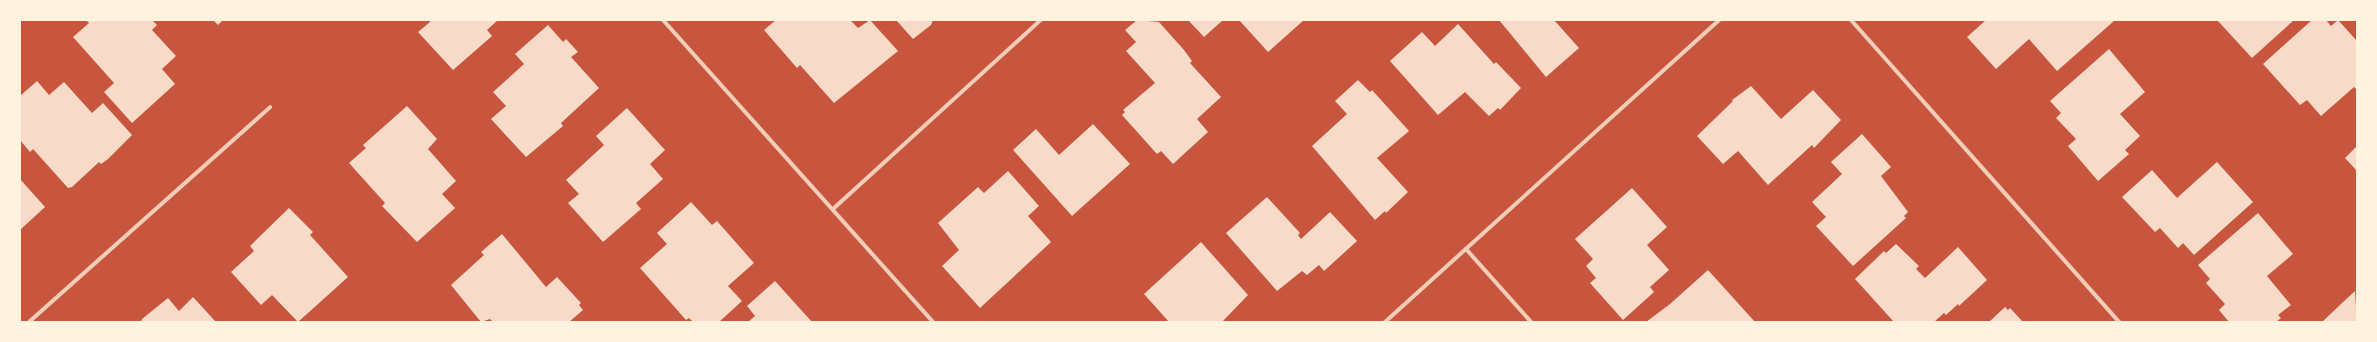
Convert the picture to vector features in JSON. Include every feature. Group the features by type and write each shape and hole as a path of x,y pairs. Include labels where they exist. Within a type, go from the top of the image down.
{"street":[{"path":"663,20 934,322"},
{"path":"833,209 1041,20"},
{"path":"1385,322 1719,20"},
{"path":"1851,20 2119,322"},
{"path":"29,322 270,107"},
{"path":"1466,249 1530,322"}],"building":[{"path":"86,20 152,20 157,25 152,30 176,56 162,69 175,84 132,123 104,92 114,83 73,37 89,23"},
{"path":"213,20 223,20 218,25"},
{"path":"429,20 498,20 487,30 492,36 453,70 418,32 430,22"},
{"path":"776,20 850,20 858,28 870,20 898,51 834,103 800,65 797,68 764,30"},
{"path":"896,20 933,20 931,25 913,39"},
{"path":"1137,20 1159,22 1184,50 1192,61 1190,63 1221,97 1197,119 1208,132 1173,164 1161,151 1157,154 1122,115 1125,112 1123,110 1155,83 1126,51 1136,42 1125,30"},
{"path":"1188,20 1223,20 1204,37"},
{"path":"1239,20 1304,20 1268,52"},
{"path":"1499,20 1554,20 1579,48 1546,77"},
{"path":"1986,20 2114,21 2057,71 2029,39 1996,69 1967,37"},
{"path":"2217,20 2294,20 2252,58"},
{"path":"2312,20 2326,20 2331,26 2338,20 2357,41 2357,90 2354,87 2321,116 2307,100 2300,105 2263,64"},
{"path":"1458,24 1494,64 1496,62 1521,88 1500,110 1498,108 1489,116 1465,92 1438,115 1390,61 1422,32 1435,46"},
{"path":"548,25 563,42 566,39 578,52 571,57 599,88 561,123 563,126 526,157 491,119 506,106 493,92 524,64 515,54"},
{"path":"2109,49 2145,92 2120,114 2140,136 2125,150 2129,154 2098,181 2068,146 2076,139 2056,118 2061,113 2050,101"},
{"path":"1358,80 1370,92 1372,90 1409,131 1377,158 1408,192 1386,213 1385,211 1375,220 1312,146 1347,114 1335,101"},
{"path":"37,81 49,95 64,82 92,113 103,103 132,135 108,159 101,164 99,162 72,187 68,188 33,149 30,152 20,140 20,96"},
{"path":"1751,86 1781,119 1813,90 1841,120 1814,148 1812,145 1768,185 1738,151 1723,164 1697,136 1733,101 1732,100"},
{"path":"407,106 437,139 428,149 456,181 442,194 455,208 417,242 382,206 385,203 349,163 366,148 363,145"},
{"path":"627,108 665,150 650,164 663,179 636,203 641,209 603,242 568,203 579,194 566,180 604,145 596,136"},
{"path":"1093,124 1130,164 1072,216 1013,150 1036,129 1059,155"},
{"path":"1862,134 1891,167 1881,176 1908,212 1904,216 1906,218 1853,266 1816,226 1826,217 1812,202 1842,174 1831,162"},
{"path":"2357,146 2357,171 2345,158"},
{"path":"2217,162 2253,202 2194,255 2183,243 2178,248 2160,228 2155,232 2122,197 2152,170 2177,198"},
{"path":"1008,171 1039,206 1028,216 1051,242 980,308 942,266 959,250 938,223 978,187 984,193"},
{"path":"20,179 45,207 20,230"},
{"path":"1632,188 1667,227 1647,245 1669,270 1650,287 1654,292 1623,320 1590,283 1596,278 1586,266 1593,259 1575,239"},
{"path":"1267,197 1300,233 1298,235 1301,239 1330,212 1357,241 1324,271 1319,265 1307,275 1302,271 1277,291 1226,233"},
{"path":"691,202 712,225 717,221 754,263 728,286 742,301 719,322 693,322 689,318 686,320 640,268 667,244 657,233"},
{"path":"289,208 313,232 310,235 348,277 298,322 272,295 261,305 231,272 254,251 250,246"},
{"path":"2258,213 2293,254 2267,276 2291,305 2278,315 2281,318 2276,322 2229,322 2219,310 2225,304 2206,283 2210,279 2198,265"},
{"path":"502,234 546,287 557,277 581,303 579,305 583,310 569,322 493,322 490,319 481,322 451,285 484,255 481,252"},
{"path":"1201,242 1248,295 1222,322 1169,322 1144,294"},
{"path":"1896,244 1919,266 1916,269 1925,278 1958,247 1987,280 1959,306 1958,304 1946,315 1944,313 1934,322 1894,322 1855,279 1884,251 1886,253"},
{"path":"1708,270 1755,322 1646,322 1670,304"},
{"path":"775,281 812,322 748,322 755,316 747,306"},
{"path":"2355,291 2357,322 2322,322 2341,304"},
{"path":"193,297 216,322 141,322 142,319 168,298 179,311"},
{"path":"2005,307 2008,310 2010,308 2023,322 1989,322"}]}
